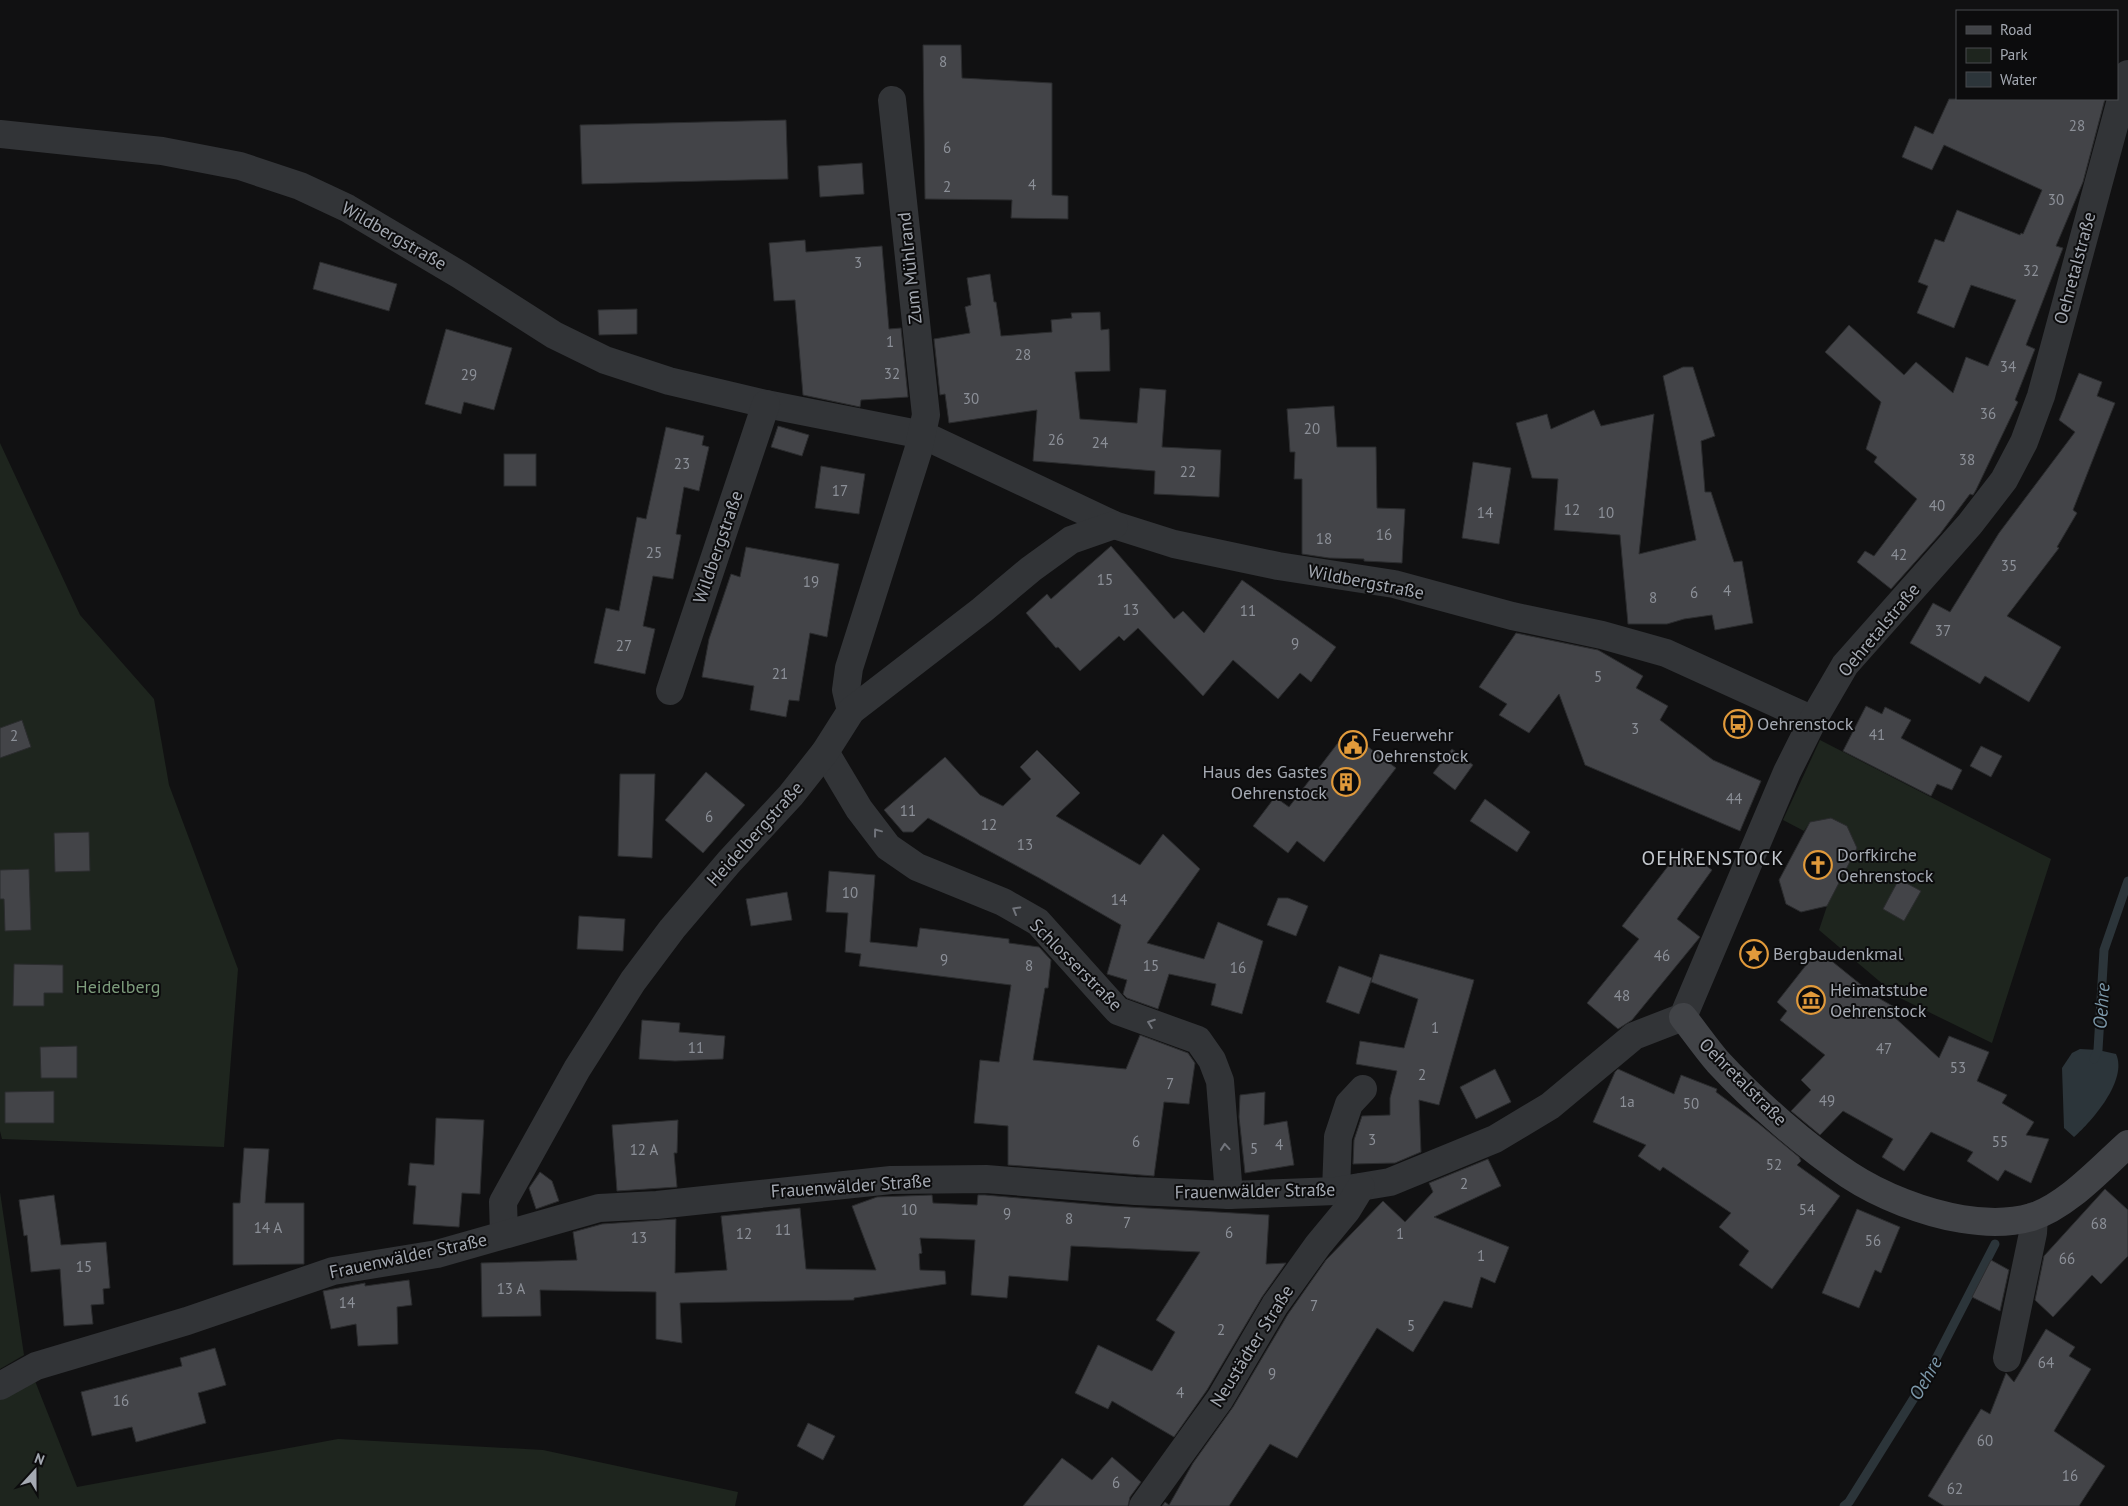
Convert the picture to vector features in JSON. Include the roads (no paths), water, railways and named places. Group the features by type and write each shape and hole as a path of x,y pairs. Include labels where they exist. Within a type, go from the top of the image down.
{"street":[{"name":"Oehretalstraße","path":"2128,74 2041,396 2024,442 2004,480 1970,524 1845,665 1813,720 1787,772 1683,1017 1717,1061 1790,1129 1850,1176 1892,1198 1924,1210 1993,1224 2034,1216 2054,1207 2128,1144"},
{"name":"Zum Mühlrand","path":"892,100 926,415 923,435"},
{"name":"Wildbergstraße","path":"0,134 162,151 240,166 300,186 347,208 460,275 554,335 605,360 669,381 766,404 923,435 1114,525 1174,544 1278,566 1394,584 1512,616 1602,636 1666,653 1813,720"},
{"name":"Wildbergstraße","path":"670,691 766,404"},
{"path":"851,711 846,690 849,668 923,435"},
{"name":"Heidelbergstraße","path":"504,1234 503,1202 577,1069 633,980 672,929 791,795 826,752 851,711 1071,540 1114,525"},
{"name":"Schlosserstraße","path":"826,752 859,808 888,847 917,867 1003,902 1038,922 1118,1011 1198,1040 1212,1060 1220,1080 1229,1195"},
{"name":"Frauenwälder Straße","path":"0,1386 36,1366 187,1321 333,1271 437,1254 599,1208 657,1205 890,1180 986,1180 1135,1191 1229,1195 1349,1189 1390,1182 1495,1139 1550,1106 1634,1036 1683,1017"},
{"path":"1349,1189 1338,1137 1342,1120 1349,1104 1363,1090"},
{"name":"Neustädter Straße","path":"1143,1506 1220,1399 1275,1305 1318,1245 1347,1210 1349,1189"},
{"path":"2007,1358 2034,1233 2034,1216"}],"water":[{"path":"2080,1049 2116,1054 2118,1064 2117,1076 2106,1099 2090,1121 2074,1137 2064,1128 2062,1068 2072,1053"}],"waterway":[{"name":"Oehre","path":"2094,1059 2098,1050 2104,950 2128,881"},
{"name":"Oehre","path":"1844,1506 1849,1502 1924,1382 1995,1244"}],"place":[{"name":"Oehrenstock","path":"1738,724"},
{"name":"Feuerwehr Oehrenstock","path":"1353,745"},
{"name":"Haus des Gastes Oehrenstock","path":"1346,782"},
{"name":"Dorfkirche Oehrenstock","path":"1818,865"},
{"name":"Bergbaudenkmal","path":"1754,954"},
{"name":"Heimatstube Oehrenstock","path":"1811,1000"}],"district":[{"name":"OEHRENSTOCK","path":"1713,858"}],"park label":[{"name":"Heidelberg","path":"118,987"}]}
